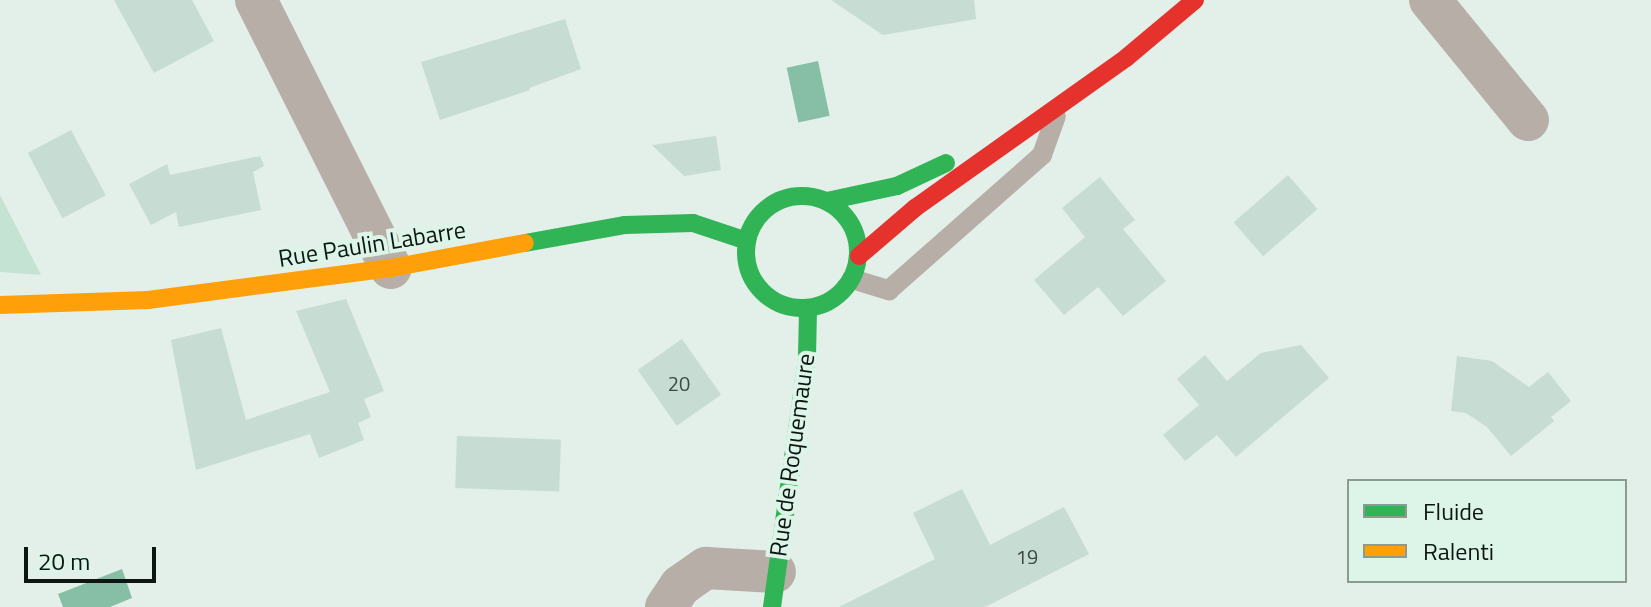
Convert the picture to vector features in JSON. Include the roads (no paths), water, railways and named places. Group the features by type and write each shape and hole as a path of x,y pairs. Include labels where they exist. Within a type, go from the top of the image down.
{"street":[{"path":"256,0 391,268"},
{"path":"859,256 915,208 1126,58 1195,0"},
{"path":"1430,0 1528,120"},
{"path":"827,201 851,224 859,256 852,279 841,294 826,304 808,309 790,308 761,290 746,259 747,241 758,218 777,202 793,197 827,201 897,186 1032,124"},
{"name":"Rue Paulin Labarre","path":"0,305 148,300 391,268 625,225 693,223 747,241"},
{"name":"Rue de Roquemaure","path":"666,607 680,586 706,568 773,589 807,357 808,309"}],"lane":[{"path":"852,279 889,290 1042,155 1058,108"}]}
